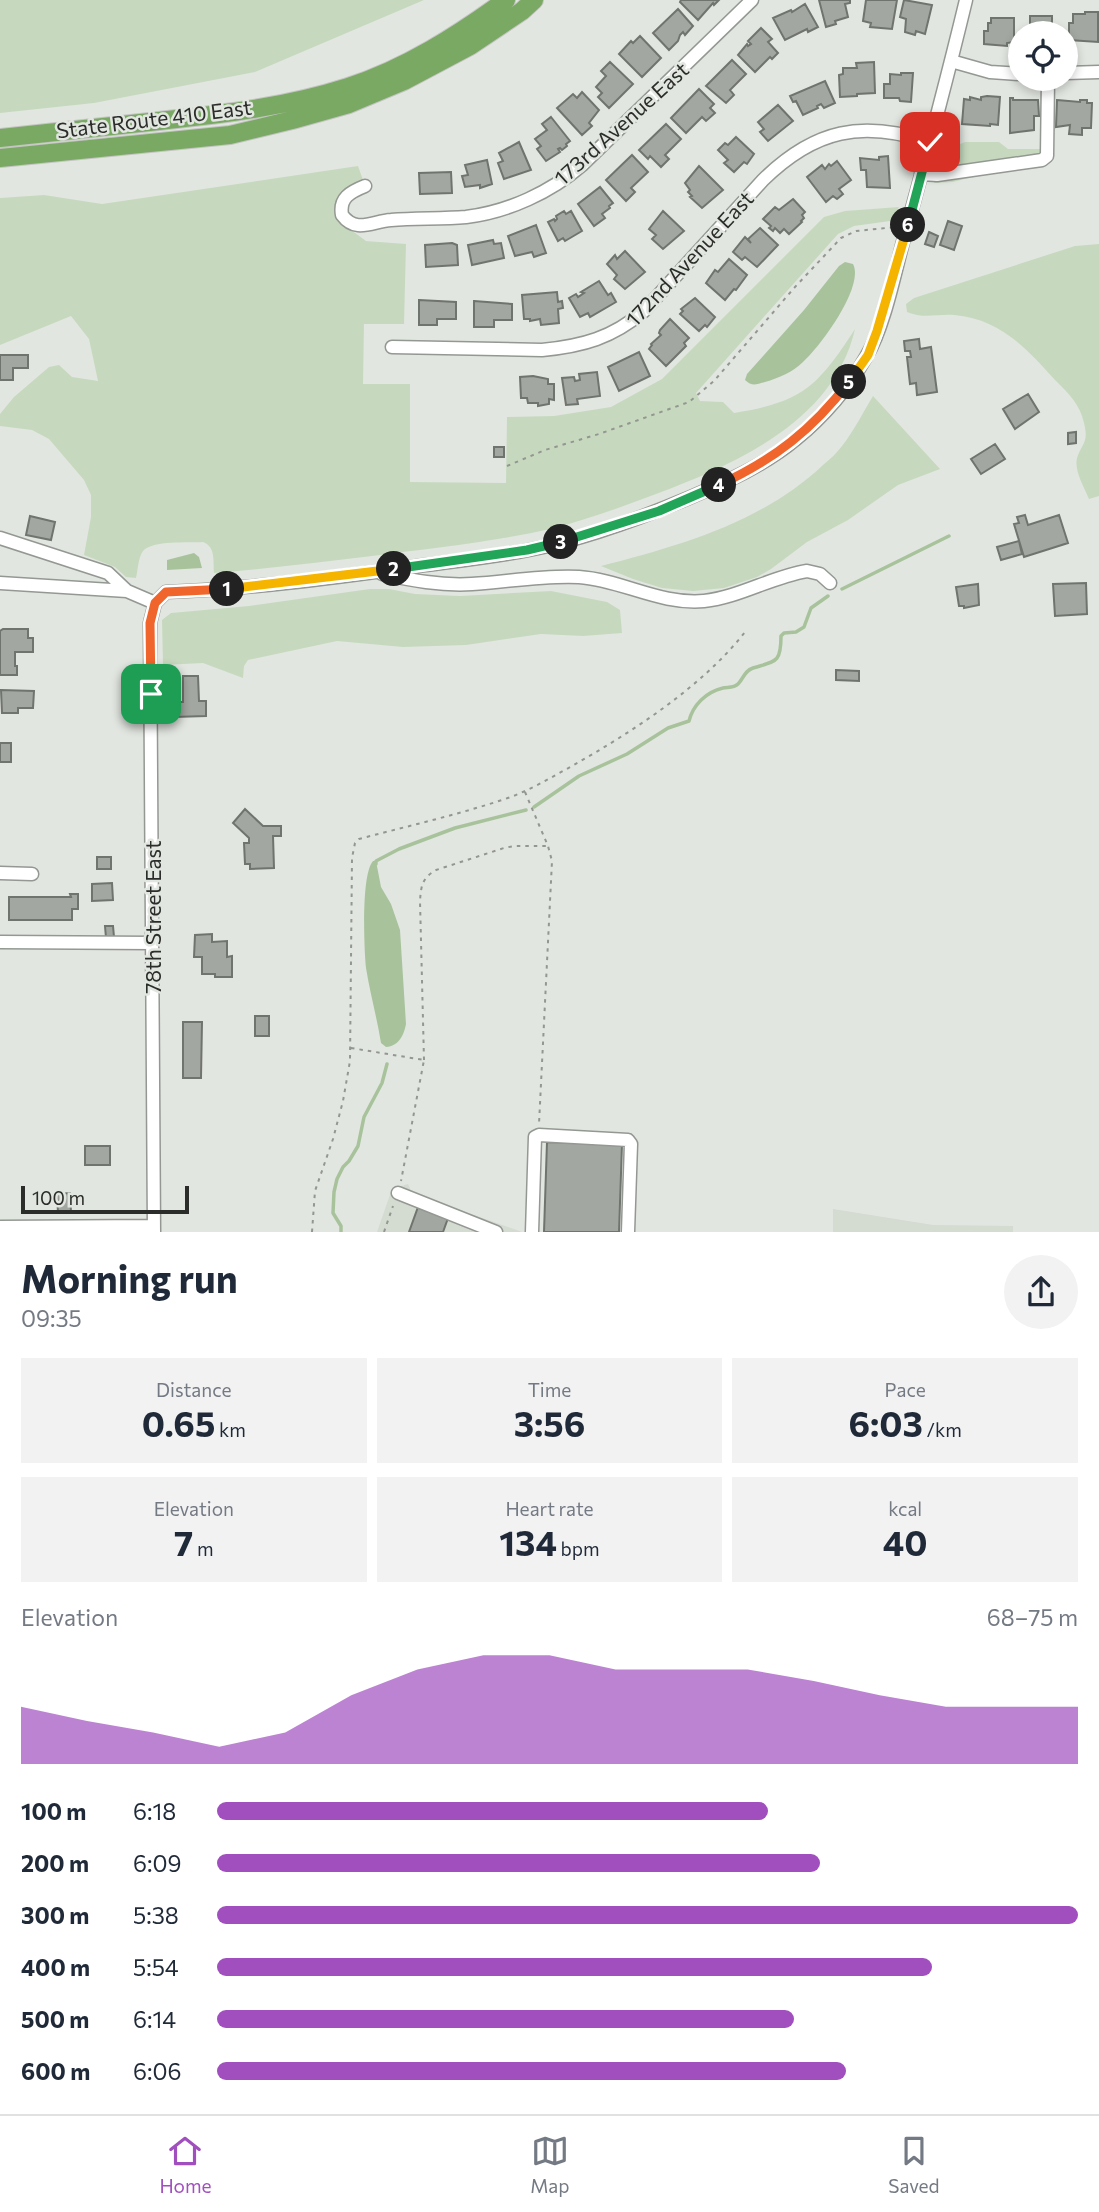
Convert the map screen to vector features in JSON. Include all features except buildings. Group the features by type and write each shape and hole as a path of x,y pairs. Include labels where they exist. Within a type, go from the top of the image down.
{"highway":[{"name":"State Route 410 East","path":"0,138 226,114 288,104 350,86 412,60 474,24 506,0"},
{"name":"State Route 410 East","path":"0,158 230,135 349,104 404,81 470,46 534,0"}],"street":[{"name":"173rd Avenue East","path":"365,186 344,199 341,207 342,215 348,222 359,226 387,220 469,216 498,210 523,200 564,180 752,0"},
{"path":"0,583 127,592 155,603 166,592 212,590 371,572 527,550 573,539 659,511 759,465 820,418 868,355 907,227 967,0"},
{"path":"951,61 990,72 1008,73"},
{"path":"1078,73 1099,72"},
{"path":"921,174 937,176 1042,160 1047,156 1048,91"},
{"name":"172nd Avenue East","path":"392,347 542,350 563,348 606,337 626,327 644,311 763,180 802,148 823,138 867,130 902,133 930,142"},
{"path":"0,538 108,573 127,592"},
{"path":"371,572 436,583 469,584 580,577 607,581 657,597 685,601 724,597 807,571 820,574 830,583"},
{"name":"78th Street East","path":"154,1229 150,623 155,603"},
{"path":"0,873 32,874"},
{"path":"0,942 152,943"},
{"path":"531,1232 535,1137 539,1135 628,1140 631,1144 628,1232"},
{"path":"398,1193 470,1227 496,1232"},
{"path":"0,1227 154,1229"}],"path":[{"path":"507,466 545,450 690,402 714,381 795,287 845,235 888,226 907,227"},
{"path":"312,1232 315,1191 333,1139 350,1061 352,858 355,843 359,839 504,800 525,791 606,746 660,711 711,668 745,632"},
{"path":"525,791 552,861 539,1135"},
{"path":"384,1232 398,1193 425,1060 420,901 423,881 426,875 436,870 503,848 548,846"},
{"path":"350,1048 425,1060"}],"shaded area":[{"path":"0,0 424,0 255,72 94,103 0,113"},
{"path":"965,142 999,142 1008,149 1043,149 1044,167 995,172 952,182 934,183 944,150 953,150"},
{"path":"358,166 363,180 347,189 337,203 347,227 366,241 406,244 404,324 364,324 363,384 410,384 410,482 506,483 507,417 554,416 611,407 662,379 824,217 845,211 899,207 890,221 854,226 838,234 696,393 700,401 723,402 734,413 757,409 793,397 819,378 855,329 844,361 826,389 804,414 778,435 749,453 687,482 604,513 550,529 372,556 214,573 213,555 207,544 171,543 154,545 143,551 136,578 126,577 115,567 84,555 91,517 91,495 84,480 49,439 32,430 0,426 0,414 14,397 49,367 59,365 72,377 98,381 89,339 71,316 0,345 0,198 44,195 102,204"},
{"path":"1099,244 1099,496 1089,499 1076,463 1085,439 1084,423 1076,404 1064,390 1022,346 999,329 985,322 954,315 913,314 907,312 906,304 914,298 1075,246"},
{"path":"845,262 853,264 853,286 839,316 811,354 786,374 757,384 745,380 747,374"},
{"path":"873,396 940,469 898,485 757,577 724,588 693,591 662,588 601,566 690,540 747,517 774,502 799,485 838,451"},
{"path":"194,553 199,557 202,568 167,570 167,560"},
{"path":"370,589 460,596 551,591 607,602 620,610 622,633 583,636 541,634 466,645 403,647 337,641 248,660 244,666 243,678 203,663 163,665 162,620 171,613 249,606"},
{"path":"373,861 376,861 381,887 391,904 400,930 406,1024 400,1039 394,1045 386,1047 381,1043 365,958 365,896 369,869"},
{"path":"408,1184 412,1193 522,1232 377,1232 392,1189"},
{"path":"833,1209 933,1225 1013,1226 1013,1232 833,1232"}],"waterway":[{"path":"842,589 949,536"},
{"path":"534,807 579,776 627,754 668,728 689,721 706,696 717,690 733,687 750,669 775,660 780,652 781,636 804,627 811,608 828,596"},
{"path":"376,864 376,861 399,849 455,828 526,810"},
{"path":"341,1232 341,1226 333,1213 337,1179 358,1146 364,1117 382,1083 387,1064"}],"route":[{"path":"151,694 150,623 155,603 166,592 334,578 527,550 573,539 659,511 722,484 759,465 795,440 820,418 868,355 896,270 930,142"}]}
